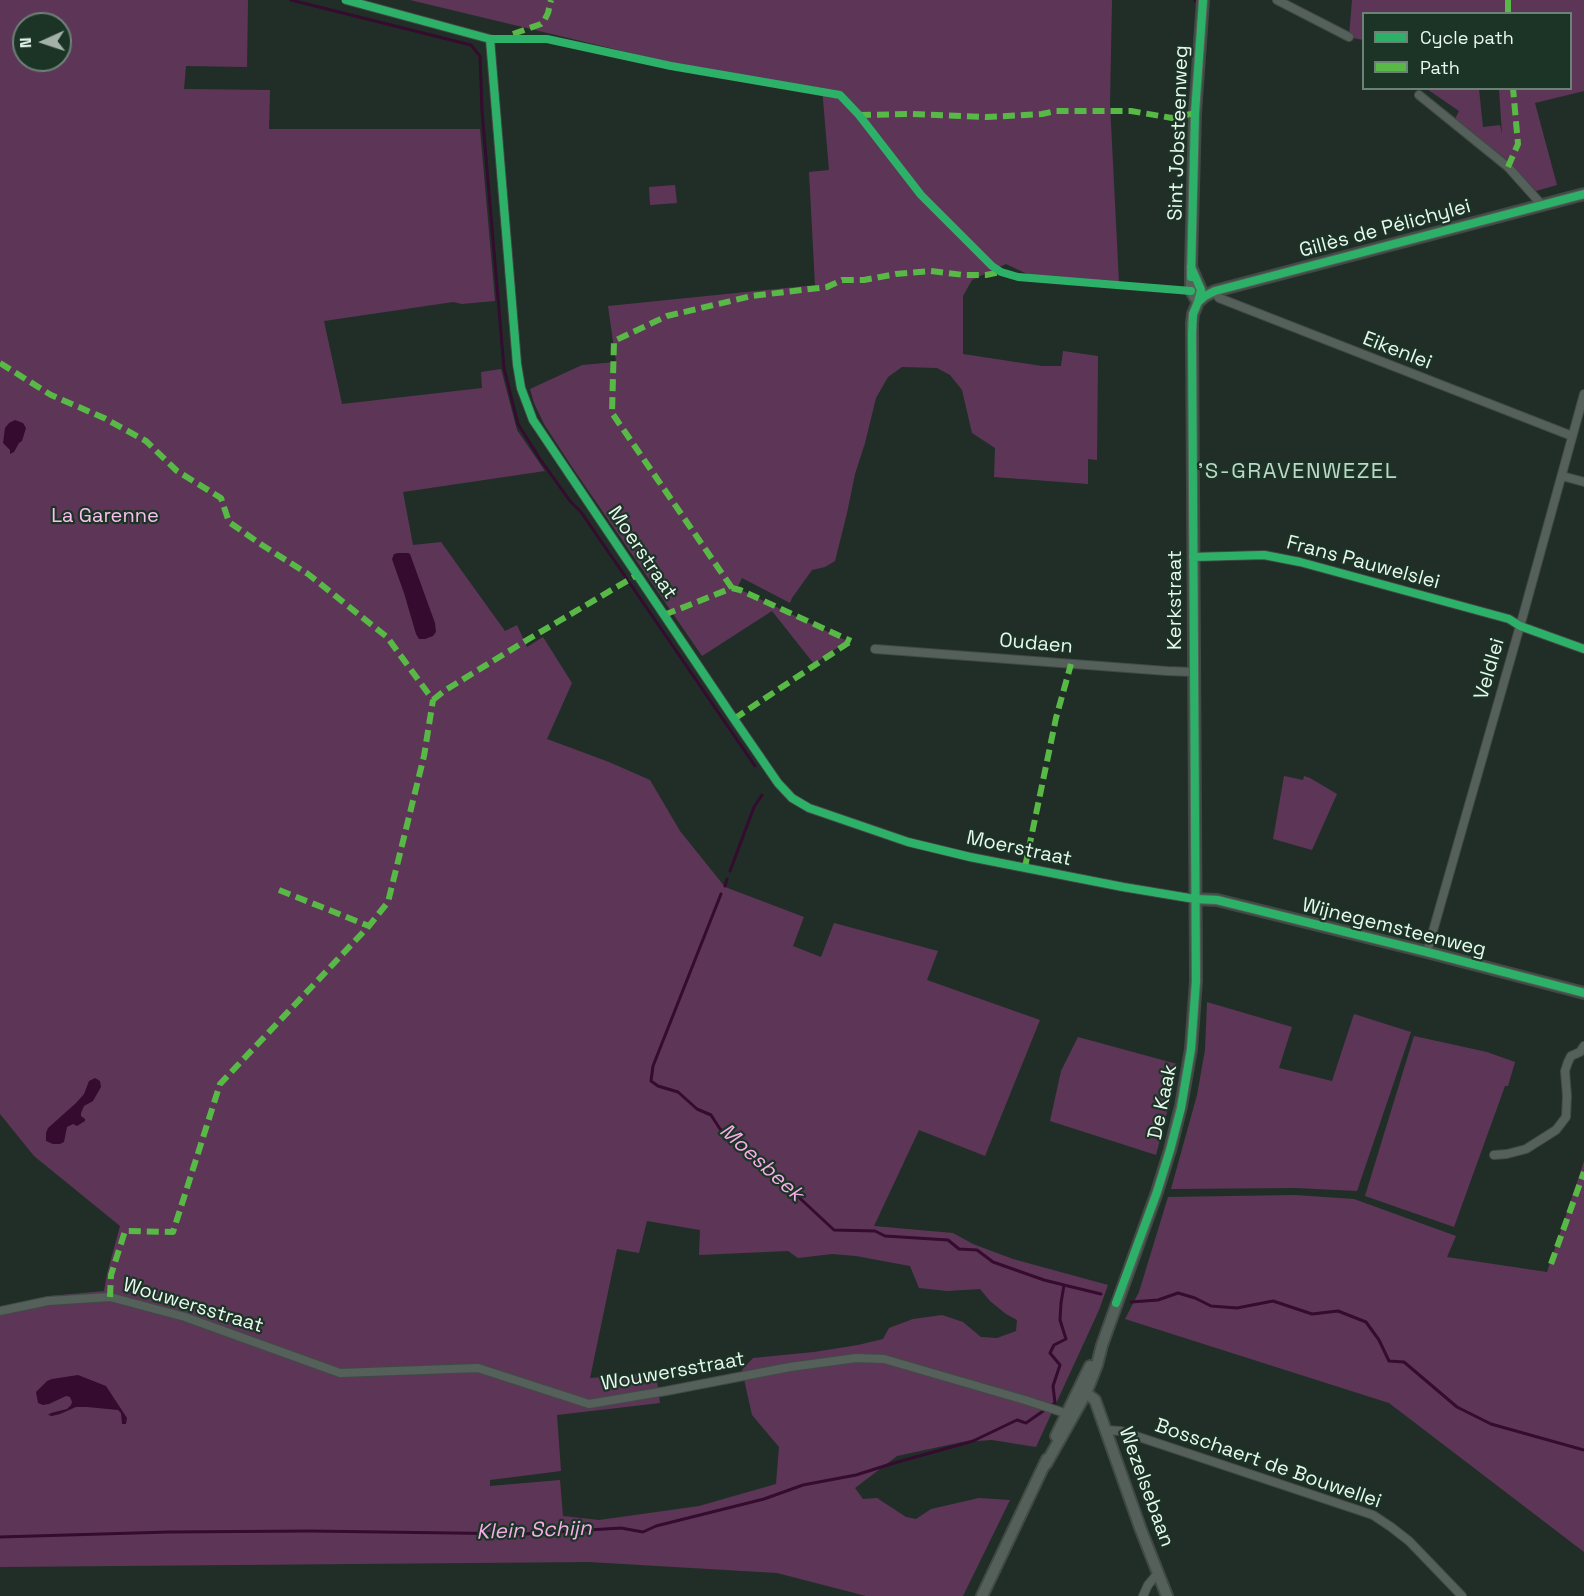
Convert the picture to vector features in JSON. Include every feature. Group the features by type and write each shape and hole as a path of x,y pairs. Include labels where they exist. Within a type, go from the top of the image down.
{"main road":[{"name":"Sint Jobsteenweg","path":"1198,302 1201,290 1191,267 1195,113 1203,0"},
{"name":"Gillès de Pélichylei","path":"1198,302 1205,296 1584,194"},
{"name":"Kerkstraat","path":"1195,899 1192,323 1198,302"},
{"name":"Wijnegemsteenweg","path":"1195,899 1217,900 1584,993"},
{"name":"De Kaak","path":"1102,1345 1157,1192 1181,1106 1191,1049 1195,997 1195,899"},
{"path":"1070,1415 1086,1394 1102,1345"},
{"path":"982,1596 1102,1345"},
{"name":"Wezelsebaan","path":"1086,1394 1095,1400 1168,1596"}],"street":[{"name":"Moerstraat","path":"346,0 490,39 516,364 521,388 533,420 734,719 778,783 792,798 809,808 908,842 970,857 1125,888 1195,899"},
{"path":"1277,0 1349,37"},
{"path":"1419,95 1508,166 1542,205"},
{"name":"Eikenlei","path":"1217,294 1572,436"},
{"name":"Veldlei","path":"1426,952 1584,394"},
{"path":"1562,476 1584,482"},
{"name":"Frans Pauwelslei","path":"1193,557 1264,555 1284,558 1509,619 1520,626 1584,649"},
{"name":"Oudaen","path":"875,649 1193,672"},
{"path":"1494,1155 1526,1149 1556,1130 1566,1117 1565,1071 1568,1062 1584,1046"},
{"name":"Wouwersstraat","path":"0,1311 48,1301 110,1297 185,1317 340,1373 478,1368 589,1404 790,1367 856,1358 884,1359 1070,1415"},
{"name":"Bosschaert de Bouwellei","path":"1106,1430 1121,1431 1373,1515 1409,1541 1461,1596"},
{"path":"1143,1596 1148,1585 1158,1573"}],"green space":[{"name":"La Garenne","path":"0,0 248,0 247,67 186,66 184,89 270,90 269,129 480,129 495,301 462,304 453,302 324,321 342,404 482,388 481,372 501,369 517,430 545,471 403,492 413,545 441,542 505,631 517,625 527,647 543,637 572,683 547,739 650,780 680,831 725,887 804,917 793,946 821,957 834,923 938,951 927,980 1040,1020 985,1156 919,1130 874,1226 953,1233 973,1244 1013,1259 1108,1285 1099,1310 1036,1447 992,1440 962,1442 897,1456 855,1488 863,1499 877,1498 906,1517 916,1519 931,1509 979,1498 1010,1500 963,1596 866,1596 777,1573 589,1562 0,1567 0,1307 49,1296 104,1291 120,1226 34,1156 0,1114","holes":["647,1221 700,1230 699,1255 788,1251 798,1258 832,1254 910,1266 919,1288 947,1291 980,1289 990,1301 1017,1320 1016,1331 997,1338 981,1337 963,1322 942,1315 913,1319 889,1328 883,1339 858,1345 753,1358 742,1370 752,1415 779,1447 776,1484 699,1506 599,1520 563,1516 560,1480 490,1486 490,1480 561,1471 557,1415 660,1403 656,1373 590,1378 617,1249 639,1253"]},
{"path":"410,0 1112,0 1110,104 1119,283 1040,280 1006,264 972,280 963,296 963,354 1042,366 1061,366 1063,351 1098,356 1097,460 1088,459 1088,484 994,477 995,448 972,433 962,390 950,375 937,368 902,367 888,377 876,398 855,474 835,561 825,567 812,570 790,603 742,578 737,588 847,641 814,664 772,611 702,656 544,424 530,389 582,365 616,362 608,306 815,285 809,172 829,170 822,88 718,74"},
{"path":"1352,0 1584,0 1584,91 1535,103 1557,185 1536,191 1504,157 1454,121 1459,111 1428,90 1479,90 1483,127 1500,125 1502,134 1499,90 1572,90 1572,12 1362,12 1362,40 1349,37"},
{"path":"675,185 677,203 650,205 649,187"},
{"path":"1284,776 1303,780 1304,776 1310,778 1337,794 1312,850 1273,839"},
{"path":"1207,1002 1292,1027 1279,1068 1332,1081 1354,1014 1411,1032 1357,1191 1296,1188 1171,1189 1197,1095 1205,1050"},
{"path":"1414,1036 1487,1052 1515,1062 1454,1227 1365,1196"},
{"path":"1078,1037 1177,1064 1156,1155 1050,1121 1061,1071"},
{"path":"1584,1161 1584,1552 1389,1403 1125,1319 1139,1292 1168,1197 1295,1195 1354,1199 1456,1236 1447,1257 1547,1272"}],"shaded area":[{"path":"15,420 23,423 26,428 22,441 10,454 10,450 3,443 5,428"},
{"path":"394,554 410,554 435,623 436,632 425,639 419,639 416,634 392,559"},
{"path":"95,1078 100,1081 101,1087 93,1101 84,1106 81,1116 85,1121 77,1126 73,1124 67,1127 64,1142 53,1144 46,1141 48,1128 76,1103 84,1094 89,1081"},
{"path":"78,1375 106,1386 127,1418 126,1424 122,1424 121,1413 118,1410 76,1407 60,1414 48,1415 67,1409 72,1402 70,1397 66,1396 43,1405 38,1403 36,1392 47,1381"}],"waterway":[{"name":"Moesbeek","path":"291,0 471,45 480,56 482,111 504,368 518,424 540,459 570,501 581,512 627,579"},
{"name":"Moesbeek","path":"629,582 755,766"},
{"name":"Moesbeek","path":"730,871 754,807 762,795"},
{"name":"Moesbeek","path":"725,886 727,879"},
{"name":"Moesbeek","path":"721,894 653,1066 651,1081 658,1086 678,1092 697,1109 711,1115 720,1129 746,1148 834,1230 875,1231 885,1236 948,1240 959,1249 977,1250 993,1262 1064,1285"},
{"name":"Klein Schijn","path":"1052,1405 1055,1403 1053,1386 1060,1365 1050,1353 1054,1345 1066,1339 1060,1320 1064,1285 1101,1294"},
{"name":"Klein Schijn","path":"1131,1302 1158,1300 1178,1293 1211,1306 1237,1308 1273,1301 1312,1314 1338,1311 1366,1322 1379,1340 1389,1361 1404,1362 1457,1407 1491,1424 1584,1450"},
{"name":"Klein Schijn","path":"0,1537 310,1531 524,1534 621,1528 643,1532 656,1526 764,1499 803,1485 856,1475 973,1441 1017,1420 1026,1423 1046,1409"}],"marked path":[{"path":"513,34 541,24 548,13 551,0"},
{"path":"1508,0 1508,12"},
{"path":"1508,167 1518,144 1513,90"},
{"path":"859,115 911,114 987,117 1056,111 1131,111 1172,118 1195,113"},
{"path":"732,588 612,413 614,341 667,316 752,296 827,287 842,280 864,280 896,274 931,271 986,275 1001,272"},
{"path":"0,363 51,395 104,418 146,441 177,471 221,498 229,522 308,574 387,637 433,700"},
{"path":"433,700 527,640 637,575"},
{"path":"664,615 732,588 851,641"},
{"path":"734,719 851,641"},
{"path":"1025,867 1056,718 1071,664"},
{"path":"110,1297 111,1275 125,1231 173,1232 220,1084 369,926 388,902 424,756 433,700"},
{"path":"279,890 369,926"},
{"path":"1551,1264 1584,1172"}],"cycle path":[{"path":"346,0 490,39 547,39 671,66 840,95 859,115 921,195 992,266 1001,272 1018,277 1191,291"},
{"path":"1191,277 1195,113 1203,0"},
{"path":"490,39 517,364 521,388 533,420 734,719 778,783 792,798 809,808 908,842 970,857 1123,887 1195,899 1217,900 1584,993"},
{"path":"1198,302 1215,291 1584,194"},
{"path":"1116,1303 1157,1192 1181,1108 1191,1049 1196,981 1192,334 1193,314 1201,290 1191,267"},
{"path":"1193,557 1264,555 1300,562 1509,619 1520,626 1584,649"}],"district":[{"name":"'S-GRAVENWEZEL","path":"1298,472"}]}
